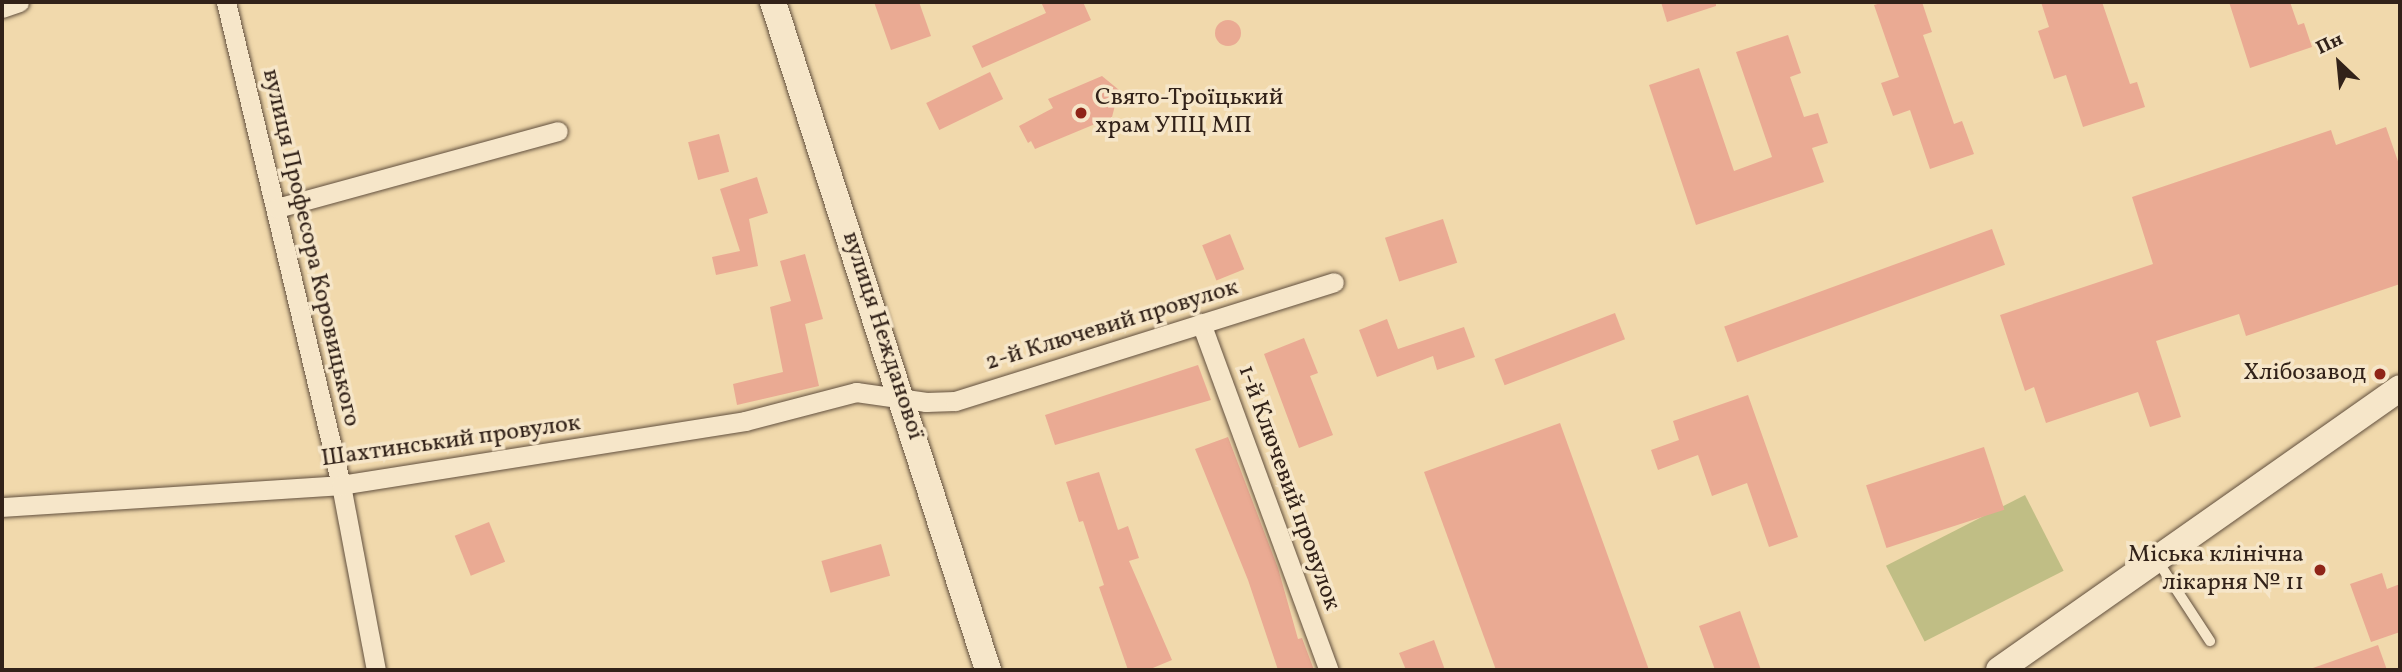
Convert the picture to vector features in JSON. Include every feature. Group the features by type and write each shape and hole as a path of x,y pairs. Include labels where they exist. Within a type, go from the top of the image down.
{"street":[{"path":"2,8 19,2"},
{"name":"вулиця Професора Коровицького","path":"226,2 341,485 376,670"},
{"name":"вулиця Нежданової","path":"773,2 903,398 988,670"},
{"path":"277,208 558,131"},
{"name":"2-й Ключевий провулок","path":"903,398 955,401 1334,282"},
{"name":"1-й Ключевий провулок","path":"1201,323 1329,670"},
{"path":"1999,670 2400,388"},
{"name":"Шахтинський провулок","path":"2,507 341,485 745,421 856,392 903,398"}],"lane":[{"path":"2157,559 2210,641"}],"shaded area":[{"path":"2025,495 2064,571 1925,642 1886,566"}],"building":[{"path":"874,2 919,2 931,36 891,50"},
{"path":"1041,2 1083,2 1091,20 982,68 972,46 1046,13"},
{"path":"1661,2 1716,2 1716,6 1667,22"},
{"path":"1884,2 1922,2 1932,32 1923,35 1954,124 1962,121 1974,154 1930,169 1910,110 1893,116 1881,83 1899,77 1874,5"},
{"path":"2041,2 2102,2 2130,84 2137,82 2145,107 2083,127 2066,75 2054,79 2038,31 2049,27"},
{"path":"2229,2 2290,2 2298,25 2304,23 2312,47 2250,68"},
{"path":"1228,20 1237,24 1241,33 1237,42 1228,46 1219,42 1215,33 1219,24"},
{"path":"1788,35 1801,73 1790,77 1804,117 1818,113 1828,143 1812,148 1824,182 1696,225 1649,85 1699,68 1734,171 1772,157 1736,52"},
{"path":"990,72 1003,99 939,130 926,103"},
{"name":"Свято-Троїцький храм УПЦ МП","path":"1102,76 1119,90 1112,117 1035,149 1031,141 1028,143 1019,126 1053,108 1048,99"},
{"path":"2386,127 2400,167 2400,284 2246,336 2239,314 2156,341 2181,417 2150,427 2138,392 2046,423 2034,387 2025,391 2000,315 2153,264 2132,197 2331,130 2336,145"},
{"path":"719,134 729,172 698,180 688,142"},
{"path":"757,177 768,213 749,219 758,266 716,275 712,257 740,251 720,189"},
{"path":"1443,219 1457,263 1399,282 1385,238"},
{"path":"1992,229 2005,265 1737,362 1724,326"},
{"path":"1230,234 1244,269 1216,280 1202,245"},
{"path":"805,254 823,319 805,324 819,386 737,405 733,384 783,372 770,307 791,301 780,261"},
{"path":"1615,313 1625,339 1505,385 1495,359"},
{"path":"1387,319 1398,349 1464,327 1475,357 1437,370 1433,356 1377,377 1359,330"},
{"path":"1304,338 1318,373 1310,376 1333,435 1299,448 1264,354"},
{"path":"1198,365 1211,400 1055,445 1045,415"},
{"path":"1748,395 1798,537 1769,547 1747,483 1712,496 1698,455 1658,470 1651,450 1679,440 1673,421"},
{"path":"1560,423 1649,670 1496,670 1424,472"},
{"path":"1228,437 1278,568 1298,639 1302,638 1314,670 1278,670 1248,580 1195,449"},
{"path":"1984,447 2004,510 1886,548 1866,485"},
{"path":"1099,472 1118,530 1128,526 1139,558 1129,561 1172,660 1148,670 1128,670 1099,587 1104,585 1083,521 1079,522 1066,482"},
{"path":"489,522 505,562 471,576 455,536"},
{"path":"881,544 890,576 830,593 821,561"},
{"path":"2382,573 2387,589 2400,584 2400,632 2371,642 2350,584"},
{"path":"1740,611 1761,670 1715,670 1699,626"},
{"path":"1434,640 1445,670 1406,670 1399,653"},
{"path":"2378,645 2387,670 2313,670 2313,668"}],"place":[{"name":"Свято-Троїцький храм УПЦ МП","path":"1081,113"},
{"name":"Хлібозавод","path":"2380,374"},
{"name":"Міська клінічна лікарня № 11","path":"2320,570"}]}
